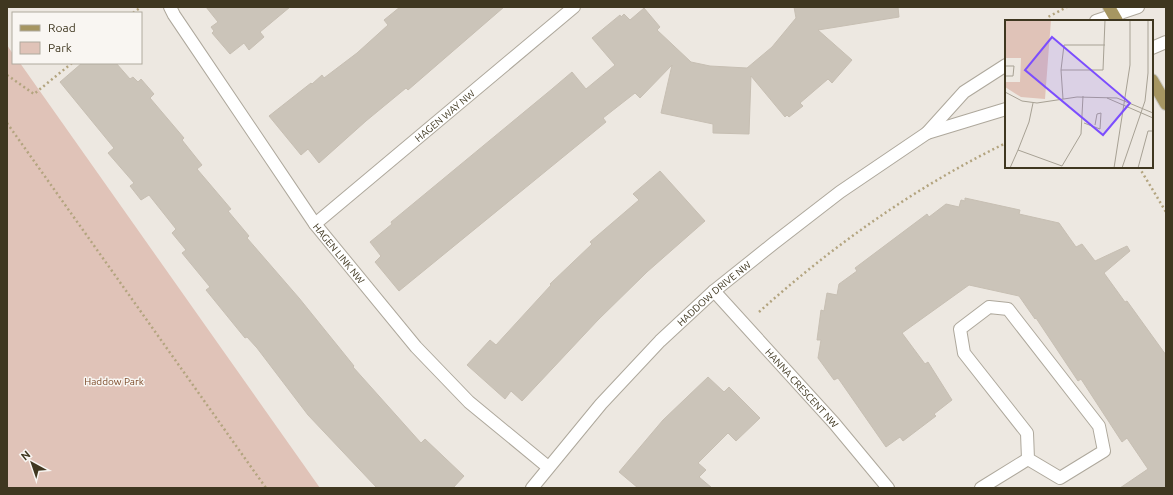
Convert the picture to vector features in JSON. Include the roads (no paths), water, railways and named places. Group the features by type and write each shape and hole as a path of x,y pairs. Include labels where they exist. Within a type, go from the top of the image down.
{"main road":[{"path":"1153,82 1166,104"}],"street":[{"name":"HAGEN LINK NW","path":"170,7 315,224 416,348 470,402 548,467"},
{"name":"HAGEN WAY NW","path":"315,224 574,7"},
{"path":"1098,20 1138,7"},
{"path":"1153,48 1166,42"},
{"name":"HADDOW DRIVE NW","path":"532,488 601,404 660,341 714,291 840,192 927,133 964,92 1005,66"},
{"name":"HADDOW DRIVE NW","path":"927,133 1005,109"},
{"name":"HANNA CRESCENT NW","path":"714,291 834,423 888,488"},
{"path":"989,306 1008,309 1099,426 1104,451 1060,478 1028,459 1027,433 964,353 960,329 989,306"},
{"path":"981,488 1028,459"}],"park label":[{"name":"Haddow Park","path":"114,381"}]}
